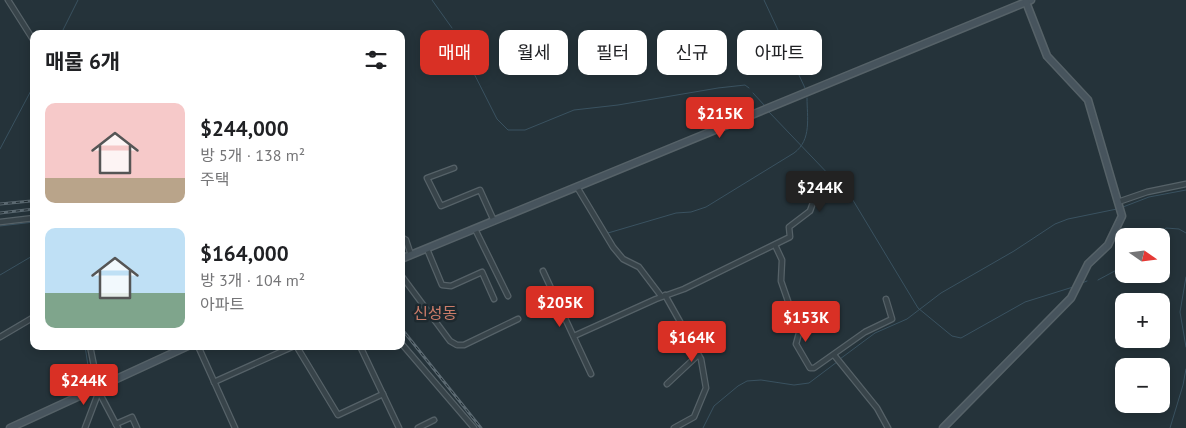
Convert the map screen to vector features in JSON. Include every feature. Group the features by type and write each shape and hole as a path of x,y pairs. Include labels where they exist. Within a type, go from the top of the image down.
{"main road":[{"path":"405,257 1028,1 1047,56 1088,100 1102,155 1121,212 1120,222 1108,245 1088,264 1072,298 944,428"},
{"path":"10,428 180,350"}],"street":[{"path":"8,0 30,35"},
{"path":"454,168 427,178 441,206 480,190 494,221"},
{"path":"574,336 663,296 684,289 790,237 789,227 810,211 814,197 834,182"},
{"path":"1118,202 1146,192 1186,184"},
{"path":"577,187 613,247 623,259 639,267 663,296 698,354 706,388 694,417 674,428"},
{"path":"0,222 30,218"},
{"path":"475,229 508,296"},
{"path":"405,239 411,255"},
{"path":"775,245 782,260 782,281 799,333 796,341 798,349 812,368 865,332 892,319 886,299"},
{"path":"426,249 442,285 451,286 482,272 494,299"},
{"path":"542,271 591,374"},
{"path":"405,280 450,341 457,345 464,345 518,319"},
{"path":"0,337 30,319"},
{"path":"405,348 474,428"},
{"path":"91,350 98,389 117,426 132,417 137,428"},
{"path":"200,350 236,428"},
{"path":"214,382 285,350"},
{"path":"299,350 338,415 383,394"},
{"path":"362,350 399,428"},
{"path":"667,384 698,354"},
{"path":"834,354 877,408 888,428"},
{"path":"85,428 98,389"},
{"path":"418,428 434,420"}],"waterway":[{"path":"63,30 78,0"},
{"path":"432,0 452,28"},
{"path":"764,0 805,88"},
{"path":"475,75 497,119 508,130 525,130 574,110 618,105 718,88 745,85 749,88"},
{"path":"0,149 30,93"},
{"path":"753,93 765,106"},
{"path":"608,233 676,213 691,212 706,207 794,153 800,148 806,135 808,120 807,98"},
{"path":"769,112 834,180"},
{"path":"845,187 918,308 952,336 961,338 1025,302 1073,287"},
{"path":"1123,207 1149,197 1186,190"},
{"path":"840,359 875,333 907,319 941,293 1014,251 1055,224 1068,219 1117,209"},
{"path":"0,226 30,222"},
{"path":"1170,228 1179,229 1186,233"},
{"path":"0,275 30,257"},
{"path":"1098,280 1115,271"},
{"path":"1186,277 1180,312 1186,347"},
{"path":"1082,283 1087,281"},
{"path":"86,350 90,379"},
{"path":"703,428 714,406 747,381 761,380 794,385 809,383 837,362"},
{"path":"1170,428 1186,369"}],"railway":[{"path":"0,204 30,201"},
{"path":"0,213 30,209"},
{"path":"405,333 481,428"}],"district":[{"name":"신성동","path":"435,313"}]}
